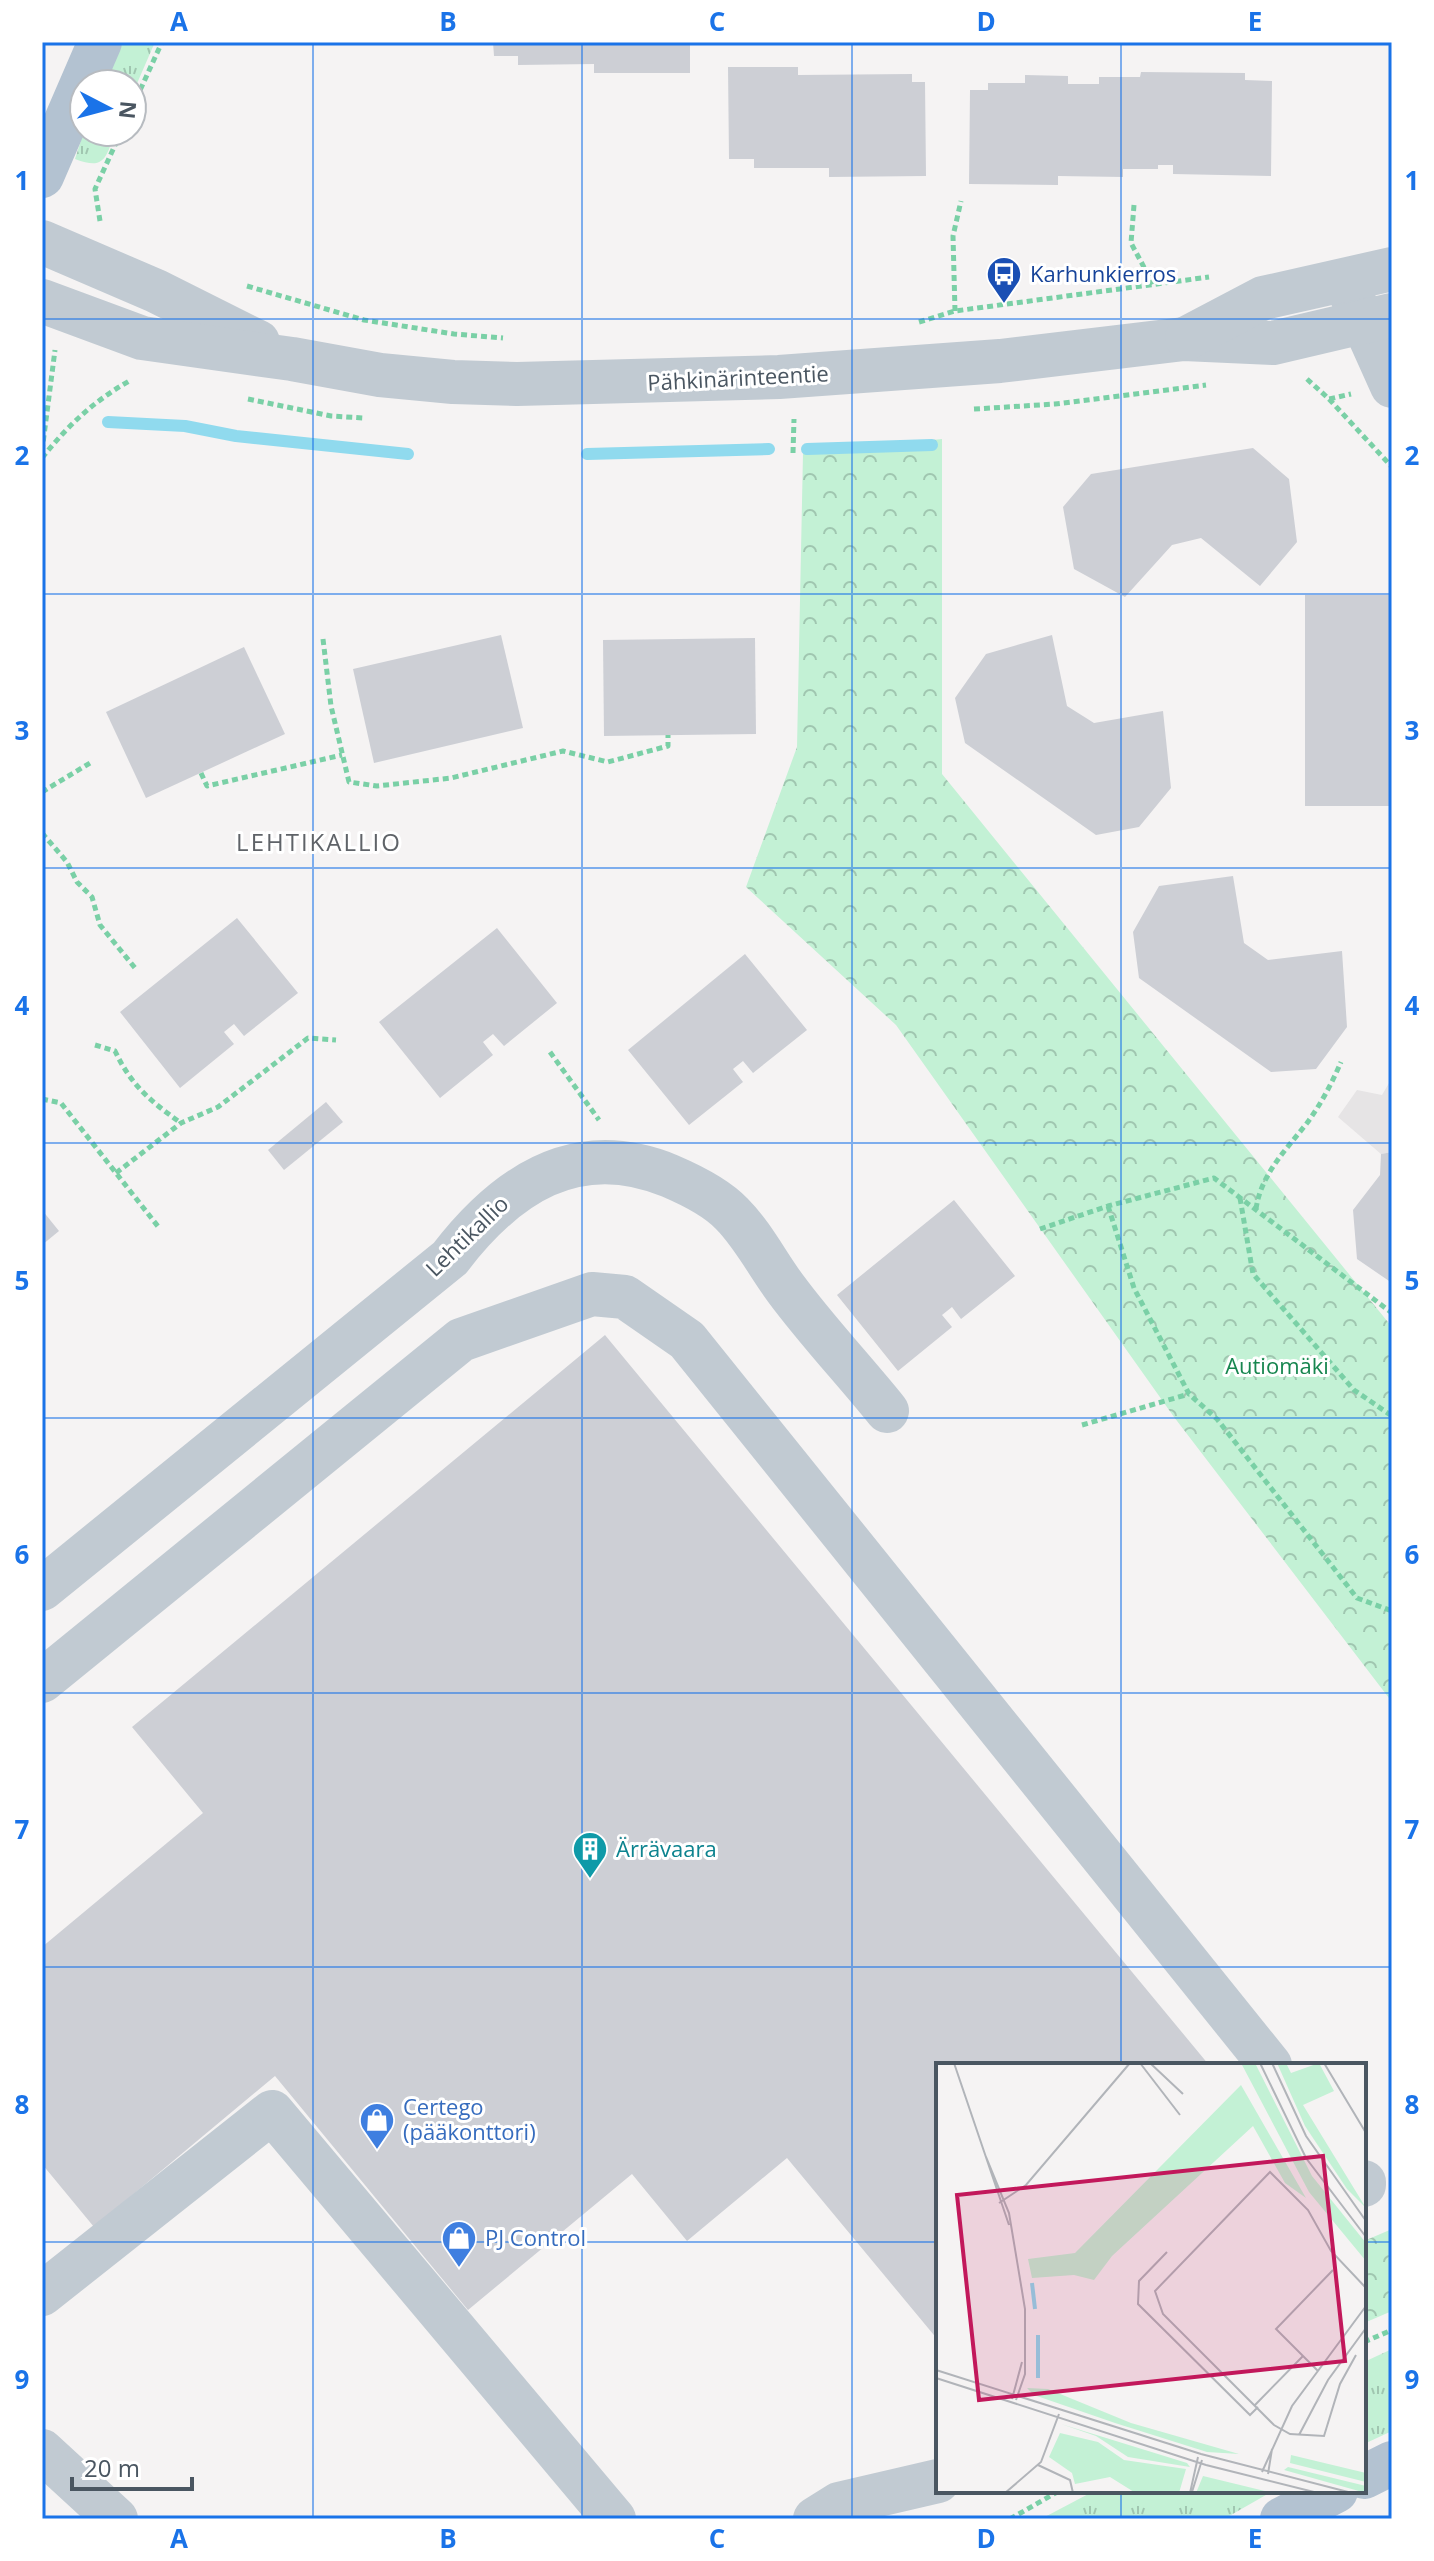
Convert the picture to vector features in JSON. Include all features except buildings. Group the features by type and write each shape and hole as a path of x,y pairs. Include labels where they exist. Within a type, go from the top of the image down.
{"main road":[{"path":"42,176 100,42"},
{"path":"1366,2476 1392,2463"},
{"path":"1282,2519 1332,2493"}],"street":[{"name":"Pähkinärinteentie","path":"42,242 156,291 292,359"},
{"name":"Pähkinärinteentie","path":"1184,339 1263,298 1392,269"},
{"path":"1346,280 1377,319 1392,386"},
{"name":"Pähkinärinteentie","path":"42,301 142,338 380,375 453,382 591,384 779,377 1000,361 1184,339 1273,343 1377,319"},
{"name":"Lehtikallio","path":"42,1589 450,1258 475,1225 514,1191 548,1172 590,1162 649,1167 705,1194 732,1214 788,1291 887,1411"},
{"path":"42,1681 461,1340 592,1294 625,1297 687,1340 1268,2063"},
{"path":"49,2273 272,2112 614,2519"},
{"path":"42,2451 116,2519"},
{"path":"815,2519 839,2504 936,2481"}],"path":[{"path":"148,73 162,42"},
{"path":"955,311 953,236 961,201"},
{"path":"1134,205 1131,243 1153,284"},
{"path":"914,323 955,311 1210,277"},
{"path":"242,285 364,320 454,334 507,338"},
{"path":"42,458 67,426 106,394 139,376"},
{"path":"1329,399 1392,467"},
{"path":"793,453 794,419"},
{"path":"323,639 331,706 349,782 377,786 451,778 563,751 608,762 668,746 668,735"},
{"path":"201,773 207,786 342,755"},
{"path":"42,792 90,763"},
{"path":"42,833 67,862 77,882 92,897 100,925 135,968"},
{"path":"116,1173 181,1123 218,1107 308,1038 336,1040"},
{"path":"95,1045 115,1051 126,1074 155,1105 181,1123"},
{"path":"550,1052 611,1136 619,1163"},
{"path":"1256,1209 1259,1191 1281,1155 1309,1120 1341,1062"},
{"path":"42,1099 61,1103 160,1229"},
{"path":"1040,1229 1108,1206 1214,1178 1392,1313"},
{"path":"1240,1197 1253,1274 1354,1390 1392,1416"},
{"path":"1108,1206 1134,1288 1189,1394 1217,1419 1357,1598 1392,1611"},
{"path":"1082,1425 1189,1394"},
{"path":"1366,2341 1392,2330"},
{"path":"1010,2519 1056,2493"}],"shaded area":[{"path":"1392,1078 1392,1152 1381,1154 1338,1117 1357,1090 1382,1095"}],"green space":[{"path":"122,42 155,42 144,68 111,68"},
{"path":"79,148 109,148 99,162 75,159"},
{"name":"Autiomäki","path":"942,439 942,774 1392,1327 1392,1702 1174,1417 896,1025 746,887 797,747 803,453"},
{"path":"1392,2229 1392,2311 1366,2322 1366,2240"},
{"path":"1392,2349 1392,2431 1366,2443 1366,2361"},
{"path":"1090,2493 1270,2493 1224,2519 1041,2519"}],"waterway":[{"path":"108,422 185,426 236,436 408,454"},
{"path":"807,449 932,445"},
{"path":"587,454 769,449"}],"place":[{"name":"Karhunkierros","path":"1004,305"},
{"name":"Ärrävaara","path":"590,1880"},
{"name":"Certego (pääkonttori)","path":"377,2151"},
{"name":"PJ Control","path":"459,2269"}],"district":[{"name":"LEHTIKALLIO","path":"319,843"}]}
